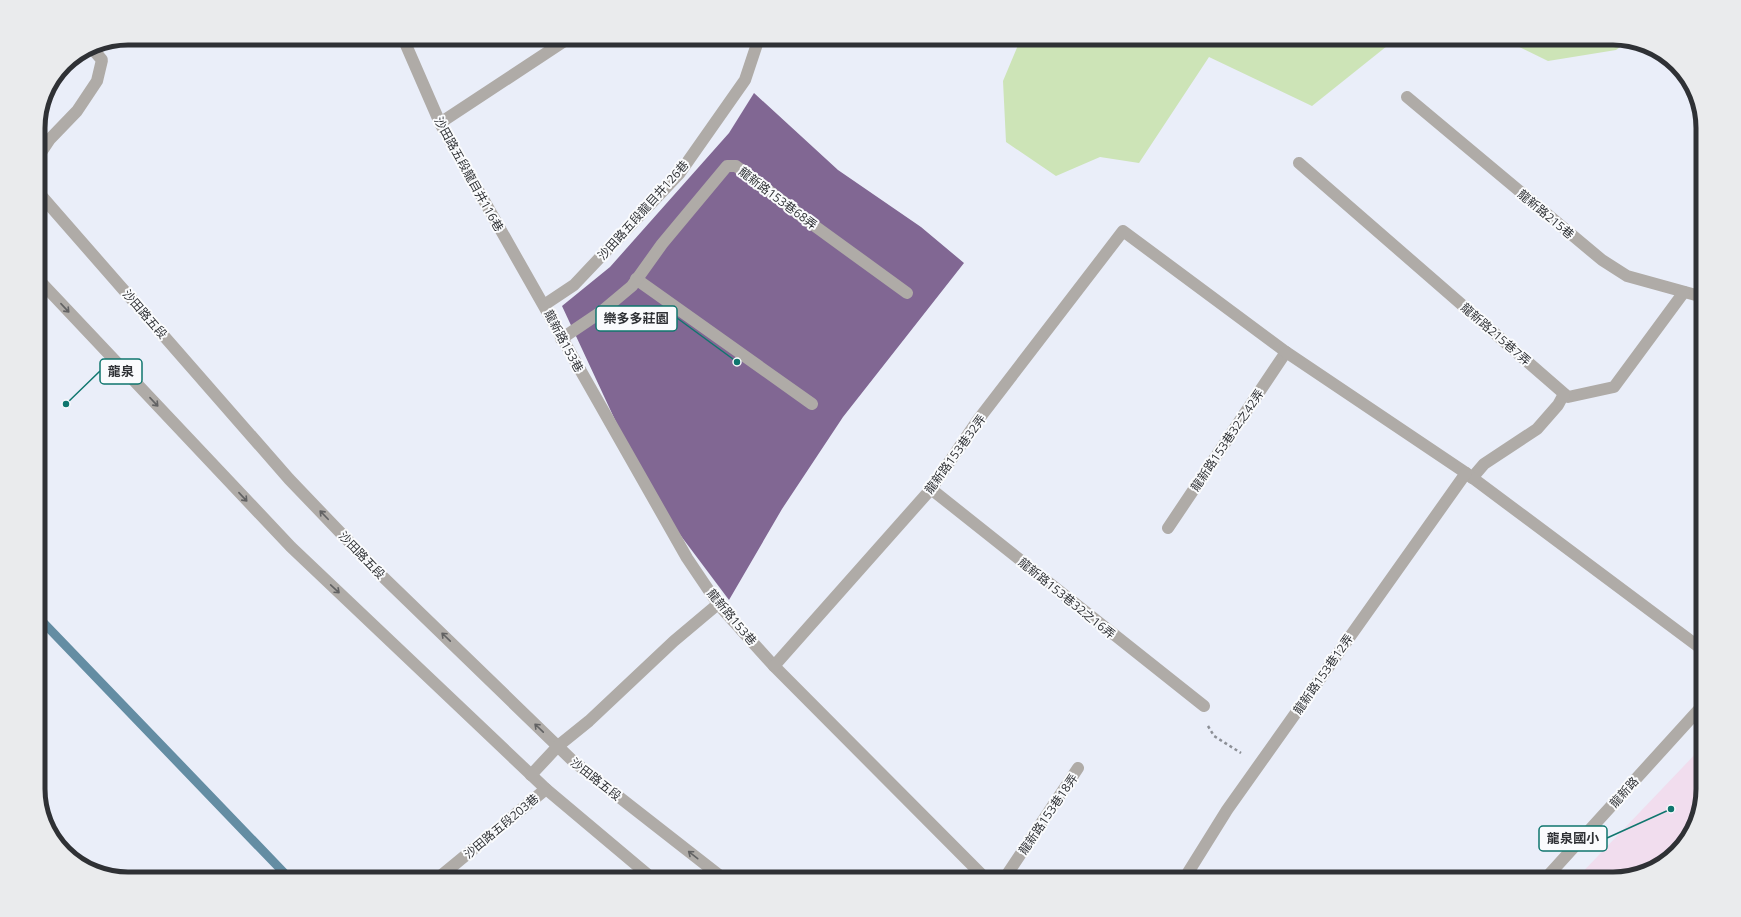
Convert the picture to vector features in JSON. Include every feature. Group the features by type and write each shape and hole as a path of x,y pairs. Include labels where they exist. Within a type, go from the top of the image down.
{"street":[{"name":"沙田路五段龍目井116巷","path":"406,45 440,123 544,305"},
{"path":"440,123 558,45"},
{"name":"沙田路五段龍目井126巷","path":"544,305 574,285 679,174 745,80 757,45"},
{"path":"45,146 77,110 97,81 102,60 95,52"},
{"name":"龍新路215巷","path":"1407,97 1602,260 1627,276 1696,295"},
{"name":"龍新路215巷7弄","path":"1299,163 1564,394"},
{"name":"龍新路153巷68弄","path":"561,339 601,312 632,286 662,244 727,166 736,166 906,293"},
{"name":"沙田路五段","path":"45,200 289,479 381,575 573,760 715,872"},
{"name":"龍新路153巷32弄","path":"774,666 931,489 978,420 1123,231 1286,352"},
{"path":"636,279 812,404"},
{"path":"45,287 291,548 546,789 645,872"},
{"path":"1564,394 1568,397 1614,387 1684,292"},
{"name":"龍新路153巷","path":"544,305 561,339 687,558 718,604 774,666 979,872"},
{"path":"1286,352 1469,476 1696,645"},
{"name":"龍新路153巷32之42弄","path":"1168,528 1286,352"},
{"name":"龍新路153巷12弄","path":"1188,872 1227,810 1259,764 1469,476 1484,464 1537,429 1558,405 1564,394"},
{"name":"龍新路153巷32之16弄","path":"931,489 1204,706"},
{"path":"531,775 558,746 589,721 674,641 718,604"},
{"name":"龍新路","path":"1551,872 1696,713"},
{"name":"龍新路153巷18弄","path":"1009,872 1078,768"},
{"name":"沙田路五段203巷","path":"445,872 546,789"}],"path":[{"path":"1204,706 1208,726 1214,736 1259,764"}],"shaded area":[{"path":"1696,753 1696,789 1692,816 1682,835 1675,844 1659,858 1645,866 1624,871 1583,872"}],"green space":[{"path":"1018,45 1388,45 1312,106 1209,57 1139,163 1100,157 1056,176 1006,142 1003,81"},
{"path":"1515,45 1622,46 1616,50 1548,61"}],"building":[{"path":"754,93 838,170 921,227 964,263 843,417 782,509 729,600 672,524 636,465 562,306 610,267 729,133"}],"waterway":[{"path":"45,624 283,872"}],"place":[{"name":"樂多多莊園","path":"737,362"},
{"name":"龍泉","path":"66,404"},
{"name":"龍泉國小","path":"1671,809"}]}
